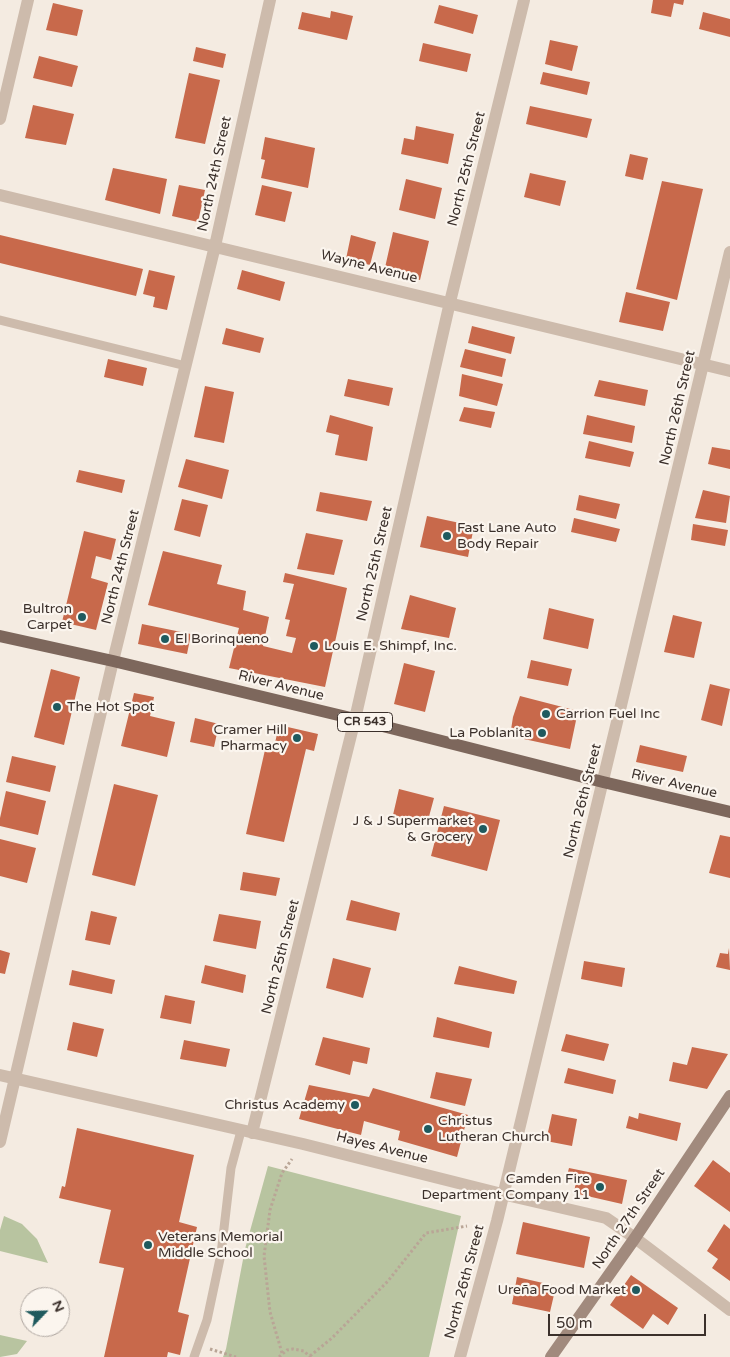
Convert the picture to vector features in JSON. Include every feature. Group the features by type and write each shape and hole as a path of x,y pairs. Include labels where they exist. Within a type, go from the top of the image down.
{"main road":[{"name":"River Avenue","path":"0,636 355,719 730,812"},
{"name":"North 27th Street","path":"552,1357 635,1238 730,1096"}],"street":[{"path":"0,119 28,0"},
{"name":"North 24th Street","path":"0,1142 113,661 215,246 270,0"},
{"name":"North 25th Street","path":"247,1132 355,719 450,302 524,0"},
{"name":"Wayne Avenue","path":"0,195 730,371"},
{"name":"North 26th Street","path":"460,1357 497,1221 730,252"},
{"name":"Hayes Avenue","path":"0,1075 303,1144 606,1218 730,1310"}],"lane":[{"path":"0,320 186,366"},
{"path":"194,1357 207,1320 221,1254 231,1168 247,1132"}],"path":[{"path":"303,1144 282,1174 270,1210 264,1256 270,1312 281,1355 293,1349 310,1356 332,1338 388,1281 426,1233 466,1226"},
{"path":"198,1345 236,1357"}],"green space":[{"path":"268,1166 461,1216 429,1357 223,1357 245,1249"},
{"path":"4,1216 22,1224 37,1239 48,1263 0,1251 0,1230"},
{"path":"0,1335 27,1341 17,1354 0,1357"}],"building":[{"path":"653,0 684,0 683,5 674,3 671,17 651,13"},
{"path":"53,3 83,10 77,36 46,30"},
{"path":"439,5 478,15 473,34 434,23"},
{"path":"331,11 353,16 347,40 298,29 302,12 330,18"},
{"path":"703,12 730,19 730,37 699,29"},
{"path":"550,40 578,46 572,71 545,64"},
{"path":"423,43 471,54 467,72 419,61"},
{"path":"196,47 226,54 223,68 193,61"},
{"path":"39,56 78,66 72,87 33,78"},
{"path":"543,72 590,82 587,95 540,84"},
{"path":"189,73 220,80 205,144 175,138"},
{"path":"33,105 74,114 66,145 25,138"},
{"path":"530,106 592,119 587,138 526,124"},
{"path":"416,126 454,134 448,164 401,154 404,138 414,140"},
{"path":"265,137 315,148 308,188 261,178 265,160 261,159"},
{"path":"630,154 648,158 643,180 625,176"},
{"path":"113,168 167,179 160,214 105,200"},
{"path":"530,173 566,181 560,206 524,197"},
{"path":"406,179 442,188 435,219 399,210"},
{"path":"662,181 703,189 677,300 636,289"},
{"path":"179,185 205,190 198,222 172,216"},
{"path":"262,185 292,192 285,222 255,215"},
{"path":"393,232 429,241 420,280 384,272"},
{"path":"0,235 143,269 136,296 0,263"},
{"path":"351,235 376,242 370,265 346,259"},
{"path":"149,270 175,276 167,310 153,307 155,297 143,294"},
{"path":"242,270 285,282 280,301 237,289"},
{"path":"626,292 670,302 663,331 619,322"},
{"path":"472,326 515,337 511,354 468,343"},
{"path":"226,328 264,338 260,353 222,344"},
{"path":"465,349 506,359 502,377 460,367"},
{"path":"108,359 147,368 143,386 104,377"},
{"path":"462,374 503,384 497,406 459,396"},
{"path":"348,379 393,388 389,406 344,396"},
{"path":"599,380 648,390 645,406 594,396"},
{"path":"205,386 234,392 224,443 194,437"},
{"path":"464,407 495,412 491,428 459,421"},
{"path":"330,415 373,427 367,461 335,455 339,435 326,432"},
{"path":"587,415 635,426 632,443 583,434"},
{"path":"589,441 634,452 630,467 585,458"},
{"path":"712,447 730,450 730,469 708,464"},
{"path":"186,459 229,470 222,499 178,487"},
{"path":"79,470 125,480 122,493 76,482"},
{"path":"703,490 730,496 726,523 695,518"},
{"path":"320,492 372,501 367,521 316,511"},
{"path":"579,495 620,504 616,519 576,510"},
{"path":"182,499 208,505 200,537 174,530"},
{"name":"Fast Lane Auto Body Repair","path":"427,516 474,526 468,557 420,547"},
{"path":"574,518 620,529 616,542 571,532"},
{"path":"693,524 728,530 725,546 691,540"},
{"path":"84,531 116,539 111,560 96,556 91,578 108,583 96,630 62,622"},
{"path":"306,533 343,540 334,575 297,569"},
{"path":"163,551 222,565 217,584 246,591 243,610 269,617 263,646 292,653 296,638 286,636 290,620 285,619 294,584 283,582 285,573 347,588 325,687 229,668 239,628 148,605"},
{"path":"410,595 456,608 449,638 401,629"},
{"path":"549,608 594,619 588,649 543,639"},
{"path":"673,615 702,622 694,658 664,652"},
{"name":"El Borinqueno","path":"142,624 191,634 187,654 138,644"},
{"path":"531,660 572,669 568,686 527,678"},
{"path":"404,663 435,671 425,712 394,704"},
{"name":"The Hot Spot","path":"51,669 80,677 64,745 34,737"},
{"path":"710,684 730,689 722,726 701,720"},
{"path":"134,693 154,697 150,716 175,722 167,757 121,746"},
{"path":"520,696 578,711 570,749 510,736 513,717"},
{"path":"195,718 219,724 214,747 190,742"},
{"path":"279,725 318,734 314,751 306,749 284,842 246,834 267,741 275,743"},
{"path":"640,745 687,756 683,772 636,762"},
{"path":"12,756 56,766 50,792 6,782"},
{"path":"114,784 158,795 135,886 92,875"},
{"path":"399,789 434,798 427,824 393,815"},
{"path":"6,791 46,801 38,835 0,826"},
{"path":"444,806 500,820 487,871 431,856"},
{"path":"720,835 730,837 730,878 709,873"},
{"path":"0,839 36,848 27,883 0,876"},
{"path":"243,872 280,878 276,896 240,890"},
{"path":"351,900 400,913 396,931 346,920"},
{"path":"91,911 117,917 110,945 85,940"},
{"path":"219,914 261,921 256,949 213,941"},
{"path":"729,948 730,970 716,967 720,953 728,954"},
{"path":"0,950 10,953 5,974 0,973"},
{"path":"333,958 371,968 363,998 326,988"},
{"path":"584,961 625,968 622,987 581,979"},
{"path":"205,965 246,975 243,993 201,983"},
{"path":"459,966 517,981 514,994 454,984"},
{"path":"72,970 115,980 112,994 69,985"},
{"path":"165,995 195,1001 191,1024 160,1018"},
{"path":"437,1017 492,1032 489,1048 433,1037"},
{"path":"73,1022 104,1029 97,1057 67,1050"},
{"path":"566,1034 609,1044 604,1061 561,1051"},
{"path":"323,1037 370,1048 367,1064 353,1061 350,1075 315,1065"},
{"path":"184,1040 230,1049 226,1067 180,1059"},
{"path":"692,1047 728,1054 707,1089 669,1081 673,1062 687,1065"},
{"path":"568,1068 616,1080 613,1094 564,1083"},
{"path":"436,1072 472,1079 465,1106 430,1098"},
{"path":"309,1085 369,1097 373,1088 468,1115 457,1157 398,1140 400,1131 364,1121 361,1135 299,1119"},
{"path":"639,1113 681,1123 677,1141 626,1128 629,1116 638,1119"},
{"path":"552,1114 577,1119 572,1146 546,1141"},
{"name":"Veterans Memorial Middle School","path":"77,1128 194,1155 179,1222 197,1227 178,1312 189,1315 180,1355 168,1352 167,1357 104,1357 124,1268 99,1263 111,1210 59,1198 62,1186 65,1187"},
{"path":"713,1160 730,1173 730,1212 694,1186"},
{"name":"Camden Fire Department Company 11","path":"569,1168 627,1180 622,1204 574,1193 576,1181 566,1179"},
{"path":"523,1222 590,1237 584,1268 516,1254"},
{"path":"724,1224 730,1229 730,1281 712,1268 718,1259 707,1251"},
{"name":"Ureña Food Market","path":"631,1275 678,1308 668,1325 653,1314 643,1329 610,1305"},
{"path":"517,1277 556,1286 550,1312 512,1304"}],"place":[{"name":"Fast Lane Auto Body Repair","path":"447,536"},
{"name":"Bultron Carpet","path":"82,617"},
{"name":"El Borinqueno","path":"165,639"},
{"name":"Louis E. Shimpf, Inc.","path":"314,646"},
{"name":"The Hot Spot","path":"57,707"},
{"name":"Carrion Fuel Inc","path":"546,714"},
{"name":"La Poblanita","path":"542,733"},
{"name":"Cramer Hill Pharmacy","path":"297,738"},
{"name":"J & J Supermarket & Grocery","path":"483,829"},
{"name":"Christus Academy","path":"355,1105"},
{"name":"Christus Lutheran Church","path":"428,1129"},
{"name":"Camden Fire Department Company 11","path":"600,1187"},
{"name":"Veterans Memorial Middle School","path":"148,1245"},
{"name":"Ureña Food Market","path":"636,1290"}]}
